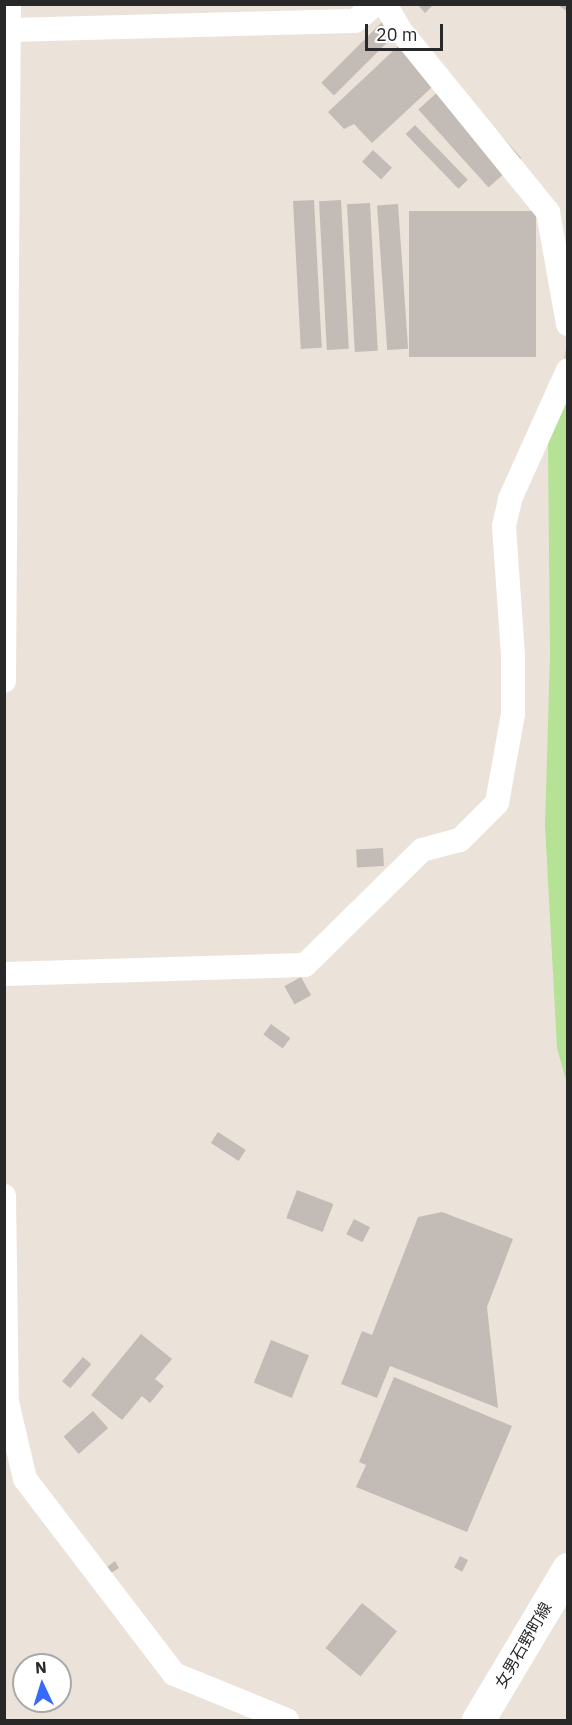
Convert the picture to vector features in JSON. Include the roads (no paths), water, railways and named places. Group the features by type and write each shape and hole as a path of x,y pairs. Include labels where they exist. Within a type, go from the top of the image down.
{"main road":[{"name":"女男石野町線","path":"478,1720 567,1569"}],"street":[{"path":"4,681 9,4"},
{"path":"10,30 355,21 375,4"},
{"path":"385,4 400,30 549,212 567,324"},
{"path":"4,974 305,965 422,850 460,840 497,803 513,714 513,655 504,526 510,499 567,370"},
{"path":"4,1196 7,1402 25,1479 174,1674 287,1720"}]}
